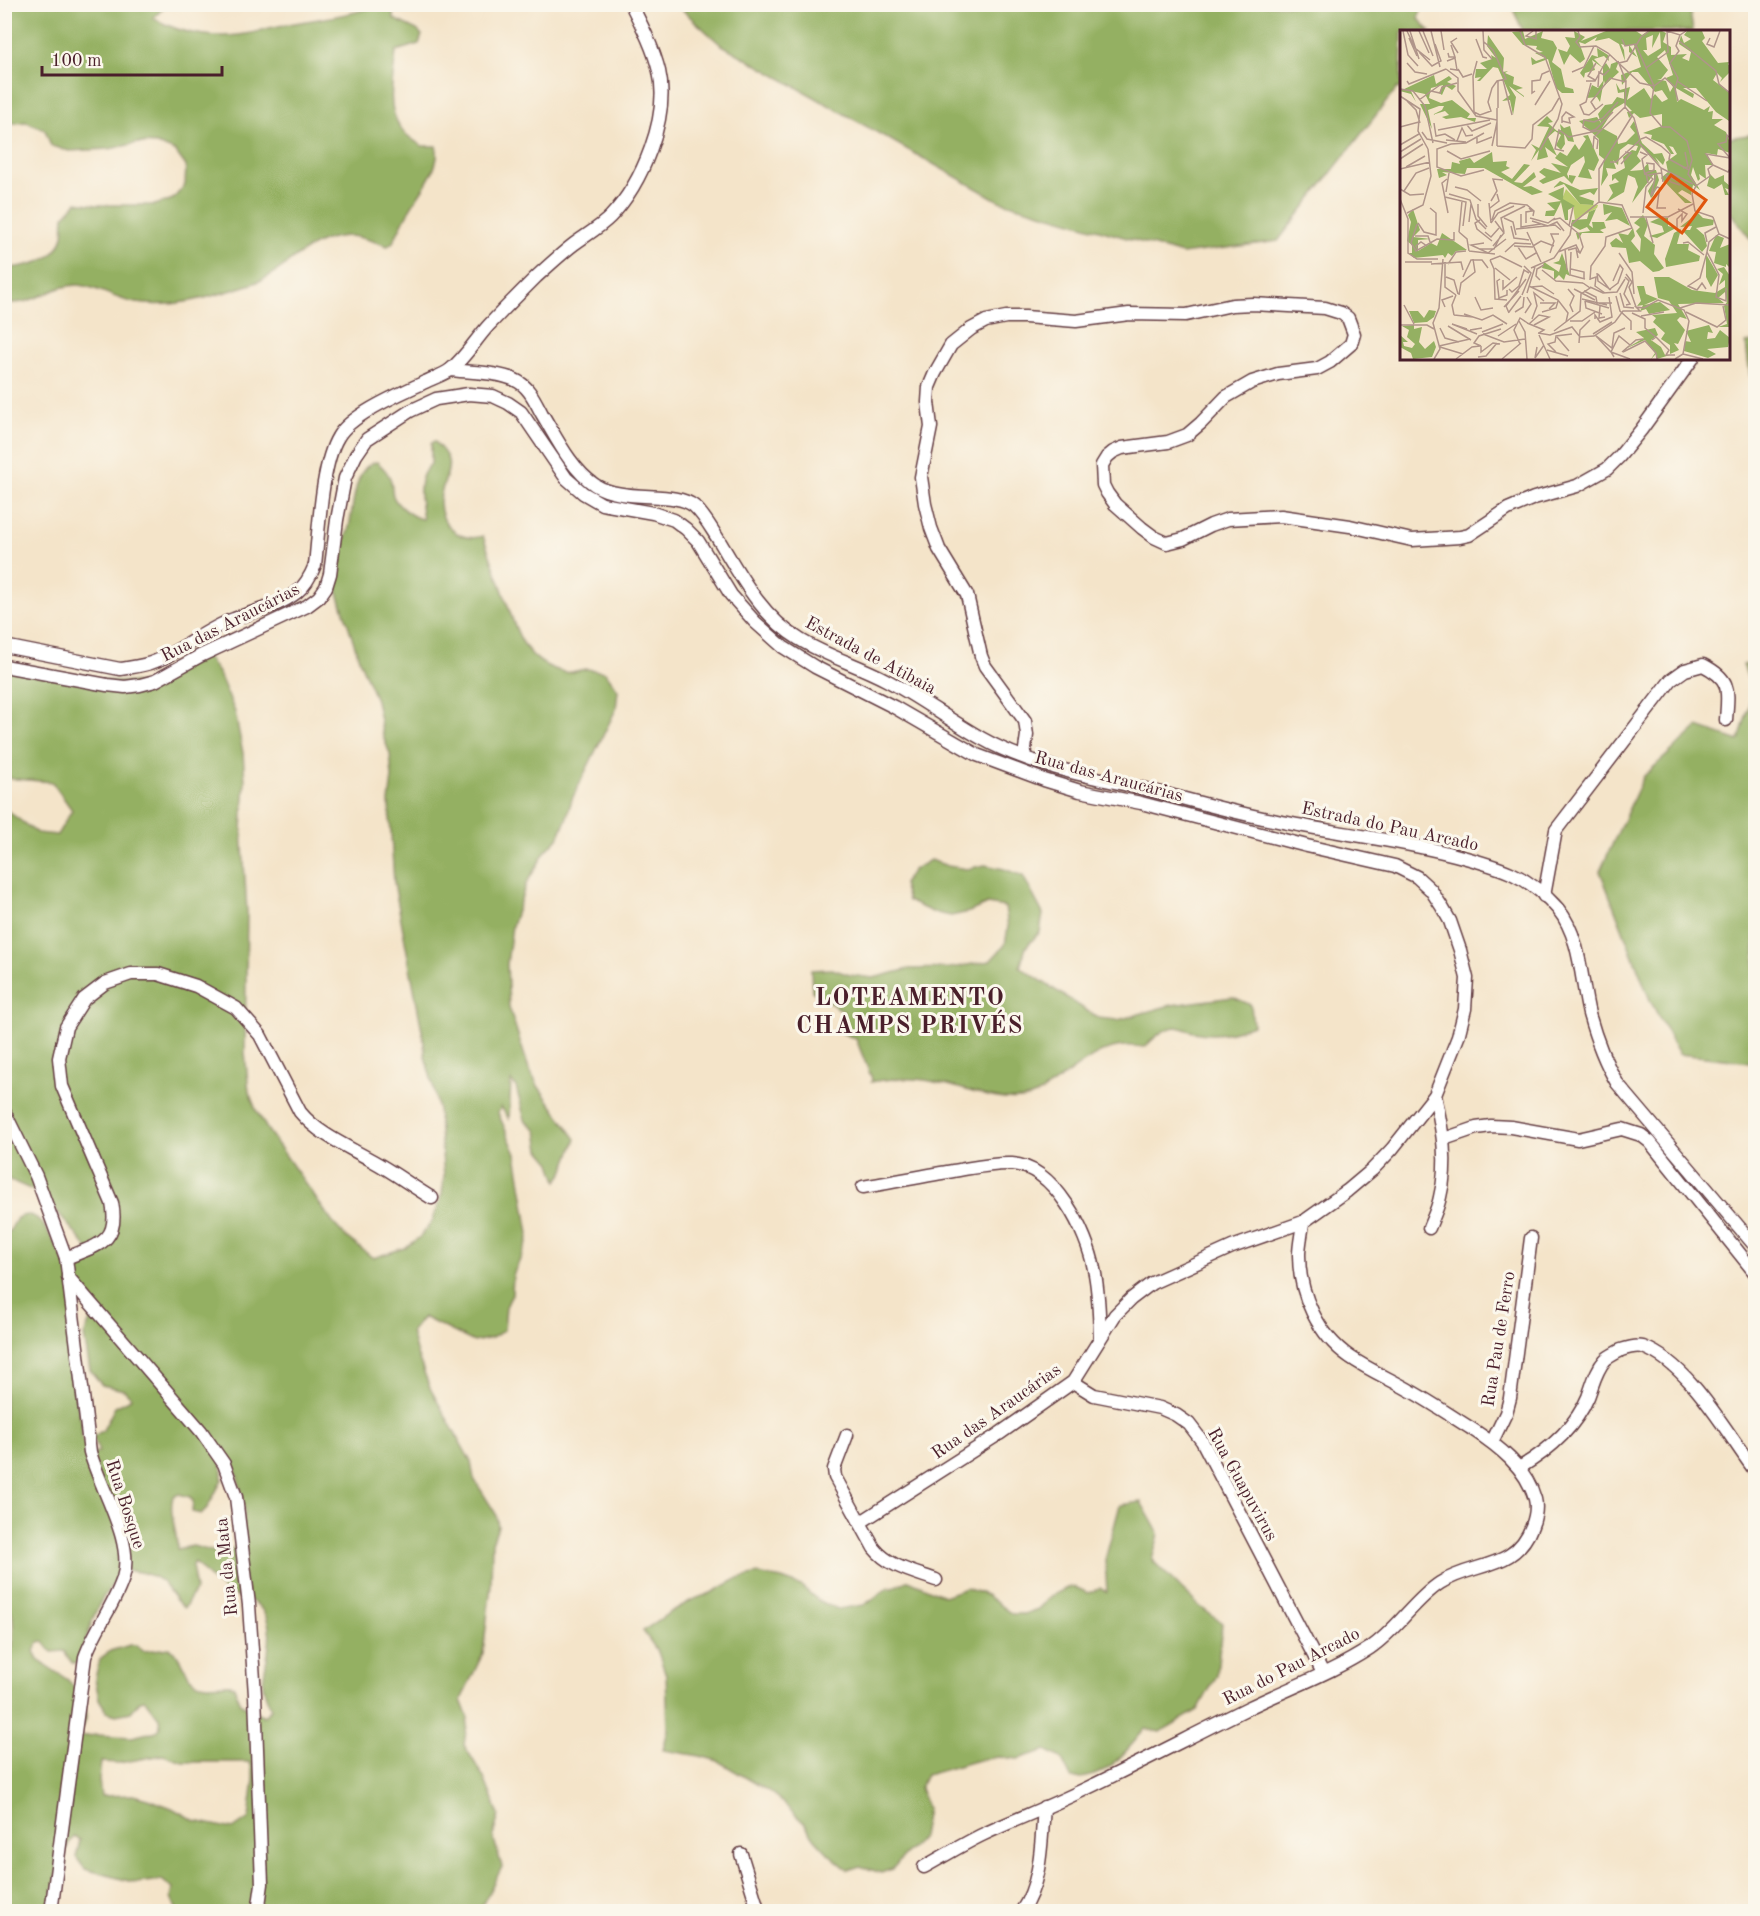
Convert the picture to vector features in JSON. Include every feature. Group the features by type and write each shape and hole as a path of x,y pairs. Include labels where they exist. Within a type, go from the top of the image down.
{"street":[{"path":"4,646 120,669 137,667 157,661 234,619 282,602 298,591 309,579 315,565 326,474 338,436 346,426 375,407 450,370 489,325 548,266 608,219 620,206 642,170 657,127 662,93 651,45 631,4"},
{"path":"1024,756 1027,735 1025,721 985,666 967,595 939,549 931,528 922,489 922,466 931,427 929,387 951,345 971,329 986,321 1006,317 1076,321 1130,314 1186,315 1232,305 1253,304 1325,308 1348,318 1352,324 1351,344 1330,362 1317,369 1278,374 1251,382 1226,397 1201,423 1179,439 1122,448 1107,457 1102,465 1103,485 1107,493 1115,504 1142,528 1167,543 1183,539 1228,519 1281,516 1350,526 1412,540 1422,541 1469,535 1508,509 1534,498 1577,486 1607,469 1641,430 1692,360"},
{"name":"Estrada de Atibaia","path":"450,370 512,378 524,384 568,456 584,476 595,485 608,491 635,496 680,499 691,503 708,523 745,583 764,608 784,629 797,638 888,681 983,739 1024,756 1050,766 1270,820"},
{"name":"Rua das Araucárias","path":"4,666 107,685 125,687 140,685 155,681 200,656 307,606 319,597 326,587 345,478 367,438 410,411 436,399 469,394 493,396 521,412 566,478 582,493 602,504 653,513 674,520 686,529 698,541 731,595 755,622 783,647 815,667 894,707 977,754 1080,791 1141,803 1395,866 1417,877 1431,890 1450,921 1460,950 1467,978 1465,1009 1458,1037 1435,1095 1392,1149 1347,1191 1303,1222 1232,1247 1152,1284 1131,1299 1115,1315 1073,1382 999,1434 861,1522"},
{"path":"1544,896 1556,830 1671,680 1685,670 1703,665 1714,671 1726,684 1728,696 1726,720"},
{"name":"Estrada do Pau Arcado","path":"1270,820 1431,849 1468,858 1514,874 1544,896 1565,918 1572,936 1589,1014 1600,1052 1608,1069 1755,1247"},
{"path":"66,1258 101,1244 108,1238 115,1219 112,1203 62,1086 59,1058 66,1027 84,999 105,982 131,974 158,974 196,986 236,1008 260,1035 300,1112 309,1123 432,1198"},
{"path":"1429,1228 1440,1198 1445,1174 1444,1139 1435,1095"},
{"name":"Rua Bosque","path":"4,1111 36,1176 66,1258 90,1452 123,1539 127,1565 123,1581 91,1640 85,1656 51,1911"},
{"path":"1444,1139 1476,1128 1491,1126 1511,1127 1578,1139 1622,1130 1641,1135 1650,1142 1755,1274"},
{"path":"863,1187 985,1166 1011,1164 1026,1166 1055,1188 1080,1226 1095,1270 1100,1337"},
{"name":"Rua do Pau Arcado","path":"924,1867 984,1834 1074,1795 1370,1648 1395,1628 1439,1584 1456,1575 1513,1555 1522,1545 1534,1522 1535,1500 1519,1468 1492,1442 1424,1398 1349,1357 1330,1340 1318,1324 1300,1274 1299,1254 1303,1222"},
{"name":"Rua Pau de Ferro","path":"1492,1442 1506,1413 1510,1398 1531,1238"},
{"name":"Rua da Mata","path":"68,1277 201,1431 224,1464 236,1497 249,1605 255,1695 262,1884 258,1911"},
{"path":"1519,1468 1541,1454 1571,1425 1580,1413 1595,1375 1606,1359 1629,1347 1641,1347 1672,1366 1693,1387 1715,1413 1755,1472"},
{"name":"Rua Guapuvirus","path":"1073,1382 1094,1395 1160,1408 1189,1424 1202,1441 1323,1673"},
{"path":"847,1435 834,1470 836,1478 874,1548 890,1563 936,1580"},
{"path":"1021,1911 1029,1899 1037,1877 1044,1807"},
{"path":"741,1854 759,1911"}],"green space":[{"path":"5,4 167,5 153,18 177,29 216,36 256,32 376,6 391,5 394,19 417,30 422,35 419,44 396,51 392,90 395,118 402,130 422,146 436,146 436,162 433,170 393,242 388,246 352,236 332,238 307,249 265,279 209,297 180,303 136,303 94,288 72,285 23,302 5,303 5,269 40,262 48,258 63,236 64,216 77,202 97,205 155,205 173,199 185,185 186,166 175,151 157,144 138,143 109,149 69,151 51,146 45,130 27,122 5,124"},
{"path":"677,5 1424,5 1418,18 1429,30 1400,30 1400,89 1397,88 1278,241 1182,254 999,201 720,44"},
{"path":"1511,5 1689,5 1693,30 1523,30"},
{"path":"1756,134 1755,245 1730,212 1730,138"},
{"path":"1756,342 1755,378 1750,376 1746,343"},
{"path":"434,441 444,452 449,465 440,501 443,518 452,530 459,534 466,537 483,536 518,633 530,653 539,661 564,672 587,669 605,672 618,690 616,709 572,799 558,838 545,852 526,884 512,926 507,964 509,1007 529,1069 538,1086 576,1139 562,1175 557,1181 551,1163 540,1150 537,1131 525,1120 516,1087 511,1081 509,1119 501,1107 498,1113 516,1154 529,1234 513,1275 512,1294 506,1307 504,1330 492,1338 474,1342 423,1317 411,1332 430,1388 471,1462 474,1479 496,1514 498,1526 492,1543 491,1585 483,1653 461,1700 468,1718 464,1745 484,1778 499,1815 493,1836 502,1867 479,1911 177,1911 171,1897 173,1889 162,1880 136,1883 85,1869 76,1857 80,1840 75,1836 62,1860 48,1911 5,1911 4,1677 11,1653 13,1629 12,1612 4,1606 5,1235 17,1218 31,1215 44,1225 66,1265 75,1264 88,1249 44,1195 5,1178 5,809 37,833 57,835 72,810 52,782 5,778 5,670 146,684 207,657 219,674 235,712 243,753 245,781 242,830 247,912 245,1053 249,1092 267,1129 333,1223 346,1237 373,1258 404,1248 420,1237 432,1222 442,1195 444,1176 438,1110 426,1060 394,883 389,802 392,777 390,754 383,736 376,700 360,662 338,593 329,575 348,531 358,480 369,465 377,462 381,466 390,478 393,496 398,504 410,514 423,519 420,490 423,476 431,464 431,444","holes":["88,1294 94,1310 84,1336 90,1370 102,1385 124,1390 131,1397 115,1407 103,1430 93,1437 99,1452 92,1453 82,1440 82,1423 73,1387 73,1296","227,1456 233,1461 240,1485 244,1511 241,1535 226,1555 193,1546 177,1549 172,1509 173,1497 179,1494 190,1497 193,1501 192,1512 201,1514 207,1508 222,1480 222,1458","195,1562 220,1587 256,1604 265,1614 270,1633 263,1683 271,1709 264,1716 241,1704 234,1687 229,1684 197,1683 189,1676 181,1660 170,1648 143,1651 136,1645 130,1645 110,1651 100,1659 95,1678 99,1699 107,1712 116,1715 131,1712 140,1701 145,1700 159,1718 160,1728 157,1731 132,1737 96,1735 76,1737 85,1722 85,1711 79,1709 75,1688 68,1680 38,1660 34,1651 39,1642 43,1641 52,1652 64,1651 72,1663 79,1663 100,1604 123,1570 140,1572 157,1578 184,1608 196,1589 192,1566","163,1755 183,1762 250,1762 254,1779 249,1818 233,1829 195,1821 172,1808 133,1795 101,1796 99,1780 101,1762 119,1763"]},
{"path":"1756,662 1755,1065 1750,1062 1679,1054 1650,1000 1600,871 1644,776 1698,727 1739,741 1753,691 1743,665"},
{"path":"930,860 967,869 985,865 1023,876 1043,914 1040,932 1026,947 1020,967 1098,1018 1118,1020 1171,1005 1233,997 1251,1005 1253,1025 1217,1034 1178,1027 1171,1028 1159,1034 1145,1047 1117,1047 1098,1054 1036,1095 1026,1098 1000,1098 919,1079 871,1082 872,1079 856,1039 842,1033 843,1011 812,991 811,970 832,969 850,975 873,978 909,969 950,968 990,961 1005,945 1008,927 1005,907 987,904 969,912 951,916 932,912 908,901 903,884 913,870"},
{"path":"1141,1502 1159,1534 1152,1560 1198,1605 1222,1623 1217,1675 1198,1710 1160,1732 1145,1729 1122,1756 1104,1770 1083,1778 1071,1778 1061,1758 1046,1750 1018,1759 998,1757 975,1761 926,1775 920,1787 927,1809 922,1837 892,1869 881,1873 860,1866 848,1870 829,1854 804,1823 772,1793 718,1761 663,1750 668,1730 666,1675 658,1652 643,1631 692,1600 737,1579 758,1574 801,1586 819,1601 838,1609 864,1605 889,1587 890,1589 909,1580 944,1596 966,1588 986,1595 1012,1614 1024,1614 1038,1609 1051,1596 1069,1587 1075,1587 1088,1593 1100,1588 1107,1592 1105,1560 1120,1505"}],"district":[{"name":"LOTEAMENTO CHAMPS PRIVÉS","path":"910,1011"}]}
